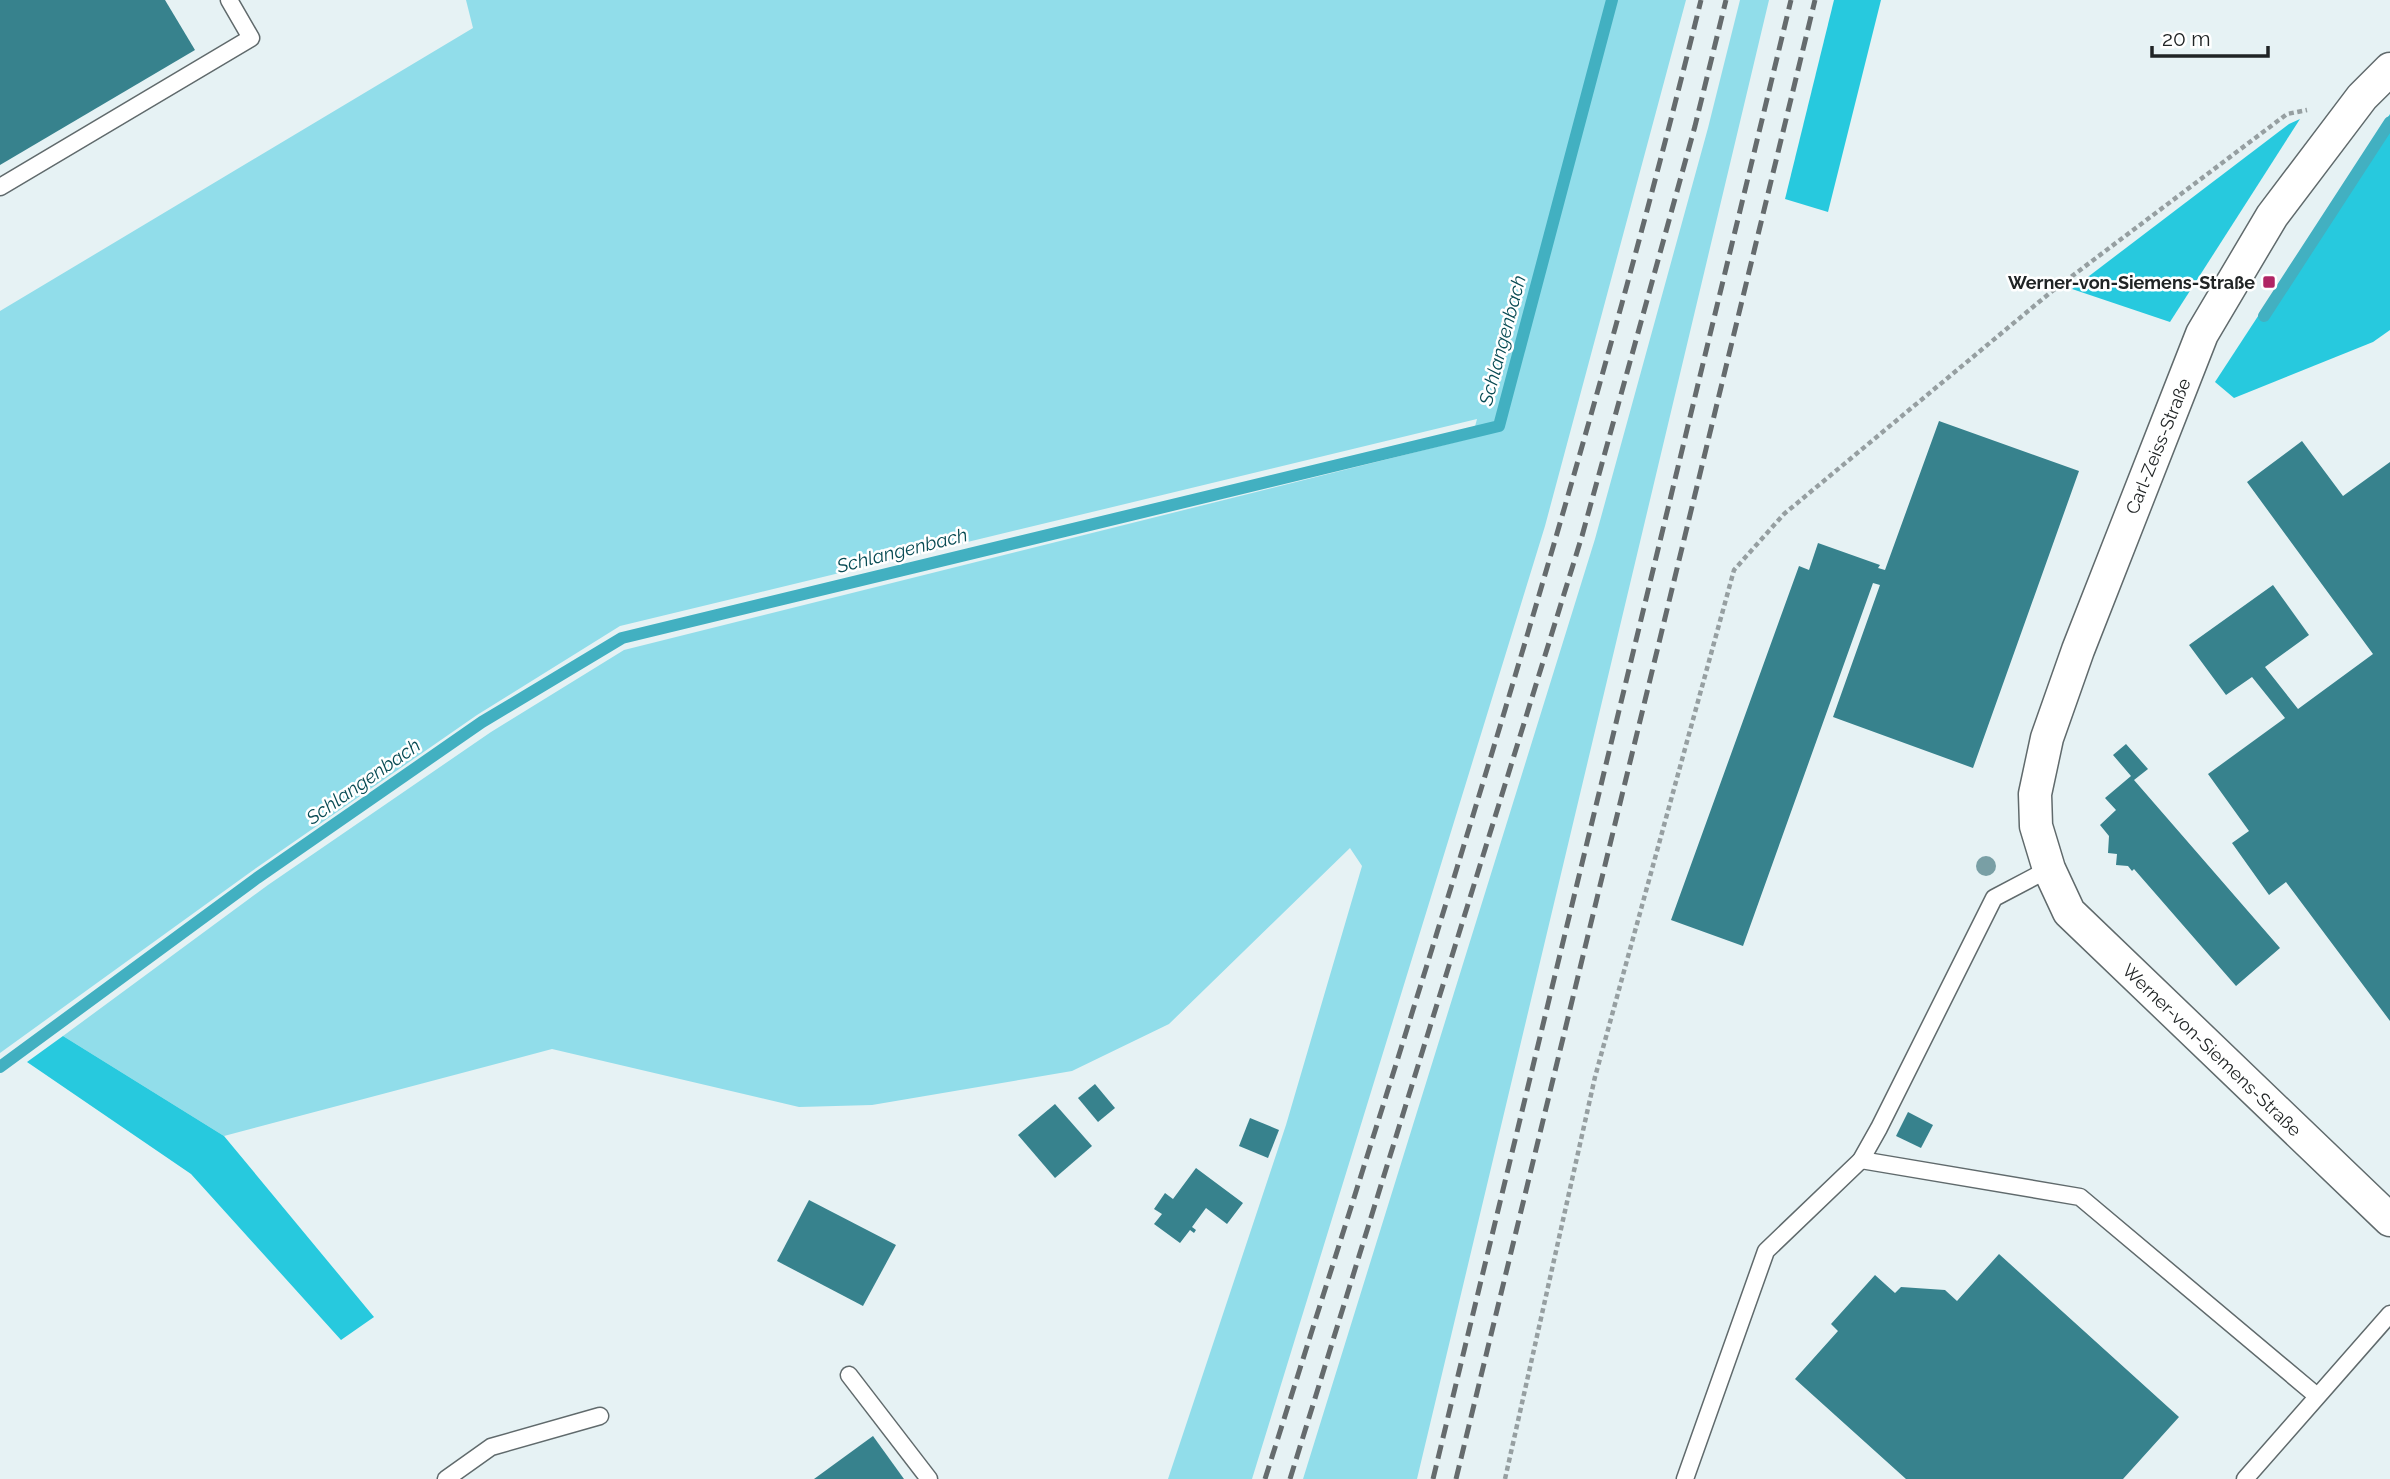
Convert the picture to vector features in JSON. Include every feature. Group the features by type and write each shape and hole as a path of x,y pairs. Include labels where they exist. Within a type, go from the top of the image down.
{"street":[{"name":"Carl-Zeiss-Straße","path":"2049,869 2036,826 2035,794 2047,738 2078,650 2202,334 2272,216 2362,97 2390,69"},
{"name":"Werner-von-Siemens-Straße","path":"2049,869 2069,912 2390,1220"}],"lane":[{"path":"0,187 251,37 229,0"},
{"path":"1685,1479 1766,1251 1861,1160 1994,898 2049,869"},
{"path":"1861,1160 2080,1197 2318,1396"},
{"path":"2245,1479 2390,1314"},
{"path":"849,1375 929,1479"},
{"path":"446,1479 491,1447 600,1416"}],"path":[{"path":"1506,1479 1595,1077 1734,570 1784,514 2050,292 2287,114 2362,97"}],"shaded area":[{"path":"466,0 1686,0 1545,526 1252,1479 1168,1479 1286,1125 1362,866 1350,848 1169,1024 1072,1071 872,1105 799,1107 552,1049 224,1136 63,1036 268,885 491,732 624,650 1472,438 1477,419 620,626 477,715 252,871 0,1053 0,311 473,28"},
{"path":"1740,0 1769,0 1417,1479 1303,1479 1595,539 1708,128"},
{"path":"1834,0 1881,0 1828,212 1785,199"},
{"path":"2390,114 2390,330 2373,342 2234,398 2215,382"},
{"path":"2300,119 2170,322 2072,289 2289,124"},
{"path":"63,1036 224,1136 374,1317 341,1340 191,1174 27,1062"}],"building":[{"path":"0,0 165,0 195,50 0,165"},
{"path":"1939,421 2079,471 1973,768 1833,717 1880,585 1873,583 1743,946 1671,920 1799,566 1809,570 1818,543 1880,565 1878,568 1885,570"},
{"path":"2302,441 2343,496 2390,462 2390,1021 2286,882 2269,895 2232,843 2249,831 2208,774 2285,718 2252,677 2226,695 2189,645 2273,585 2309,635 2265,667 2298,709 2373,654 2247,482"},
{"path":"2126,744 2148,769 2134,780 2280,948 2236,986 2134,869 2132,871 2128,866 2116,865 2117,854 2108,853 2109,836 2100,825 2116,810 2105,798 2131,776 2113,755"},
{"path":"1095,1084 1115,1108 1098,1122 1078,1098"},
{"path":"1055,1104 1092,1146 1055,1178 1018,1135"},
{"path":"1908,1112 1933,1125 1921,1148 1896,1136"},
{"path":"1250,1118 1279,1130 1268,1158 1239,1146"},
{"path":"1196,1168 1243,1203 1227,1224 1206,1208 1192,1227 1196,1230 1194,1233 1190,1230 1180,1243 1154,1224 1162,1214 1154,1209 1165,1193 1173,1199"},
{"path":"809,1200 896,1245 863,1306 777,1261"},
{"path":"1999,1254 2179,1417 2123,1479 1906,1479 1795,1379 1838,1331 1831,1324 1875,1275 1895,1293 1901,1287 1945,1290 1957,1301"},
{"path":"873,1436 904,1479 814,1479"}],"waterway":[{"name":"Schlangenbach","path":"0,1067 257,878 482,722 622,638 1499,426 1612,0"},
{"path":"2264,316 2390,122"}],"railway":[{"path":"1265,1479 1439,927 1550,558 1603,373 1701,0"},
{"path":"1290,1479 1582,536 1695,126 1726,0"},
{"path":"1433,1479 1791,0"},
{"path":"1456,1479 1815,0"}],"place":[{"name":"Werner-von-Siemens-Straße","path":"2269,282"}]}
